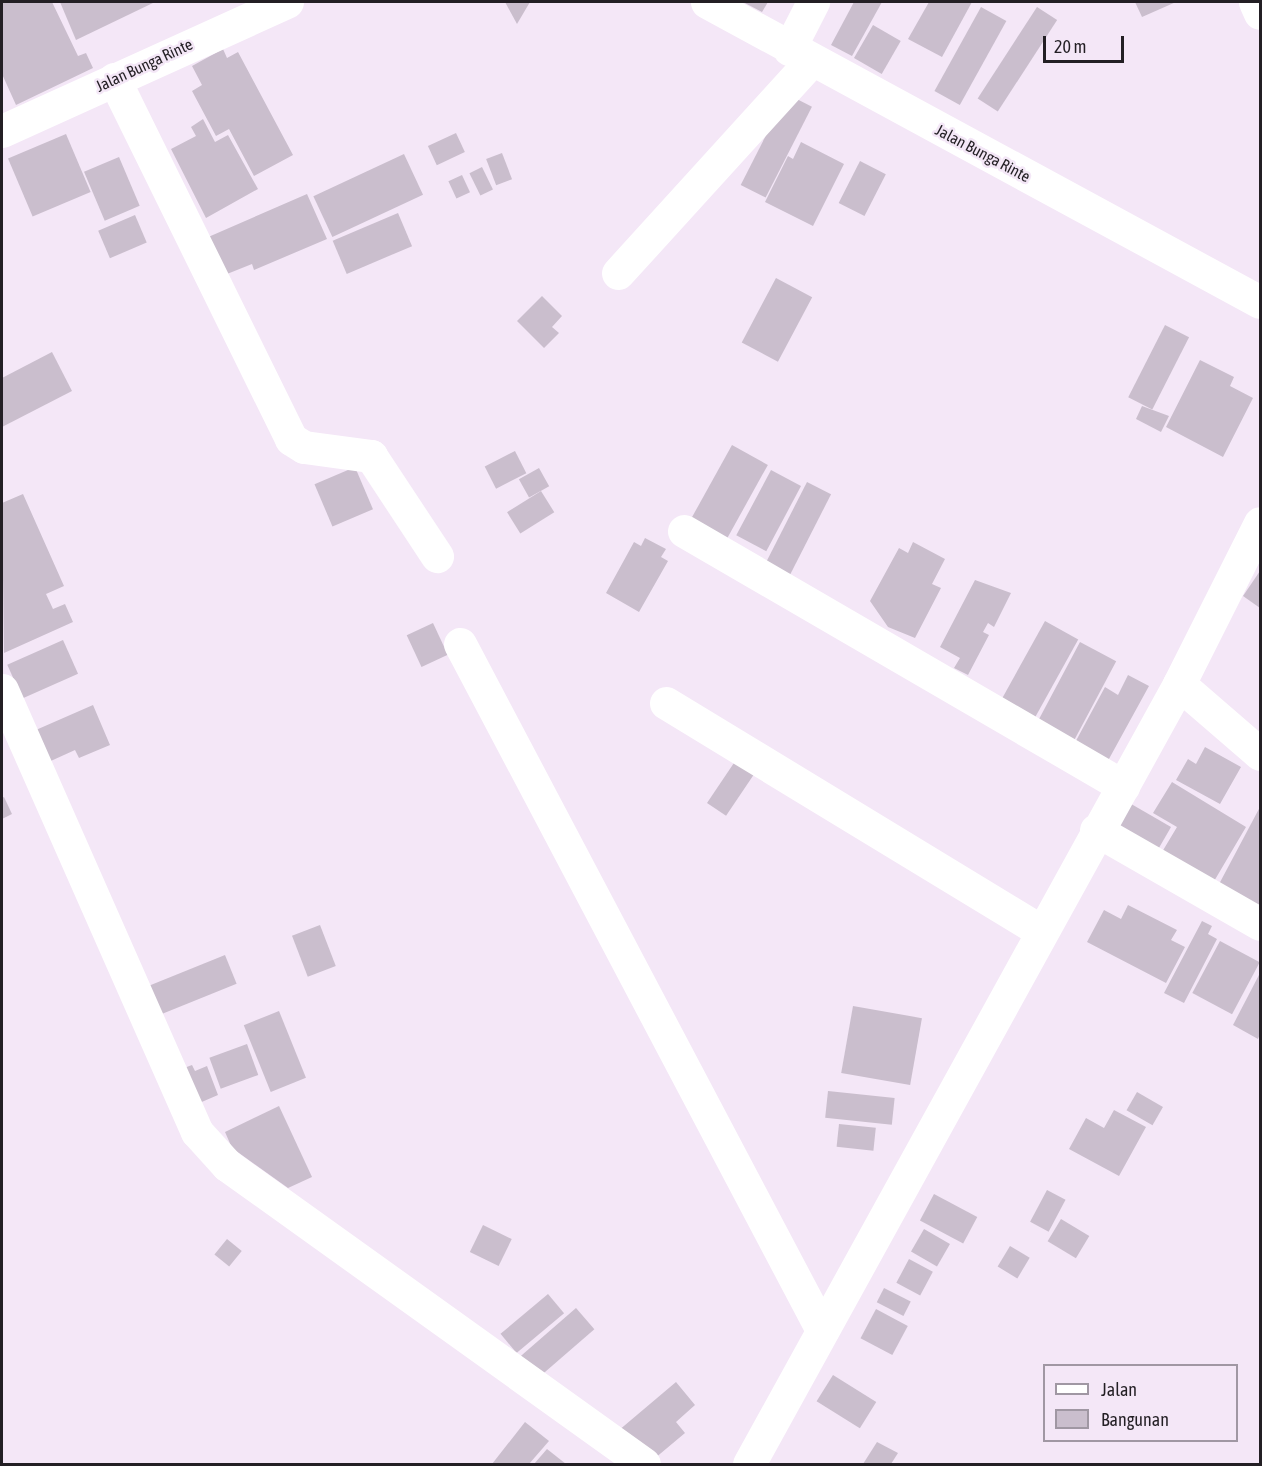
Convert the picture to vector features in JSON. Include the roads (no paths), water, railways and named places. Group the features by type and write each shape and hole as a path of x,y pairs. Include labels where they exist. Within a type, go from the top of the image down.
{"street":[{"name":"Jalan Bunga Rinte","path":"2,131 114,79 242,10 287,2"},
{"name":"Jalan Bunga Rinte","path":"707,2 800,55 1260,302"},
{"path":"618,273 800,55 813,2"},
{"path":"1255,2 1260,13"},
{"path":"114,79 291,439 304,447 371,456 437,556"},
{"path":"749,1464 1096,830 1179,684 1260,523"},
{"path":"684,531 1123,786"},
{"path":"460,644 822,1330"},
{"path":"1179,684 1260,754"},
{"path":"2,690 196,1132 227,1165 644,1464"},
{"path":"666,703 1041,931"},
{"path":"1096,830 1260,924"}]}
